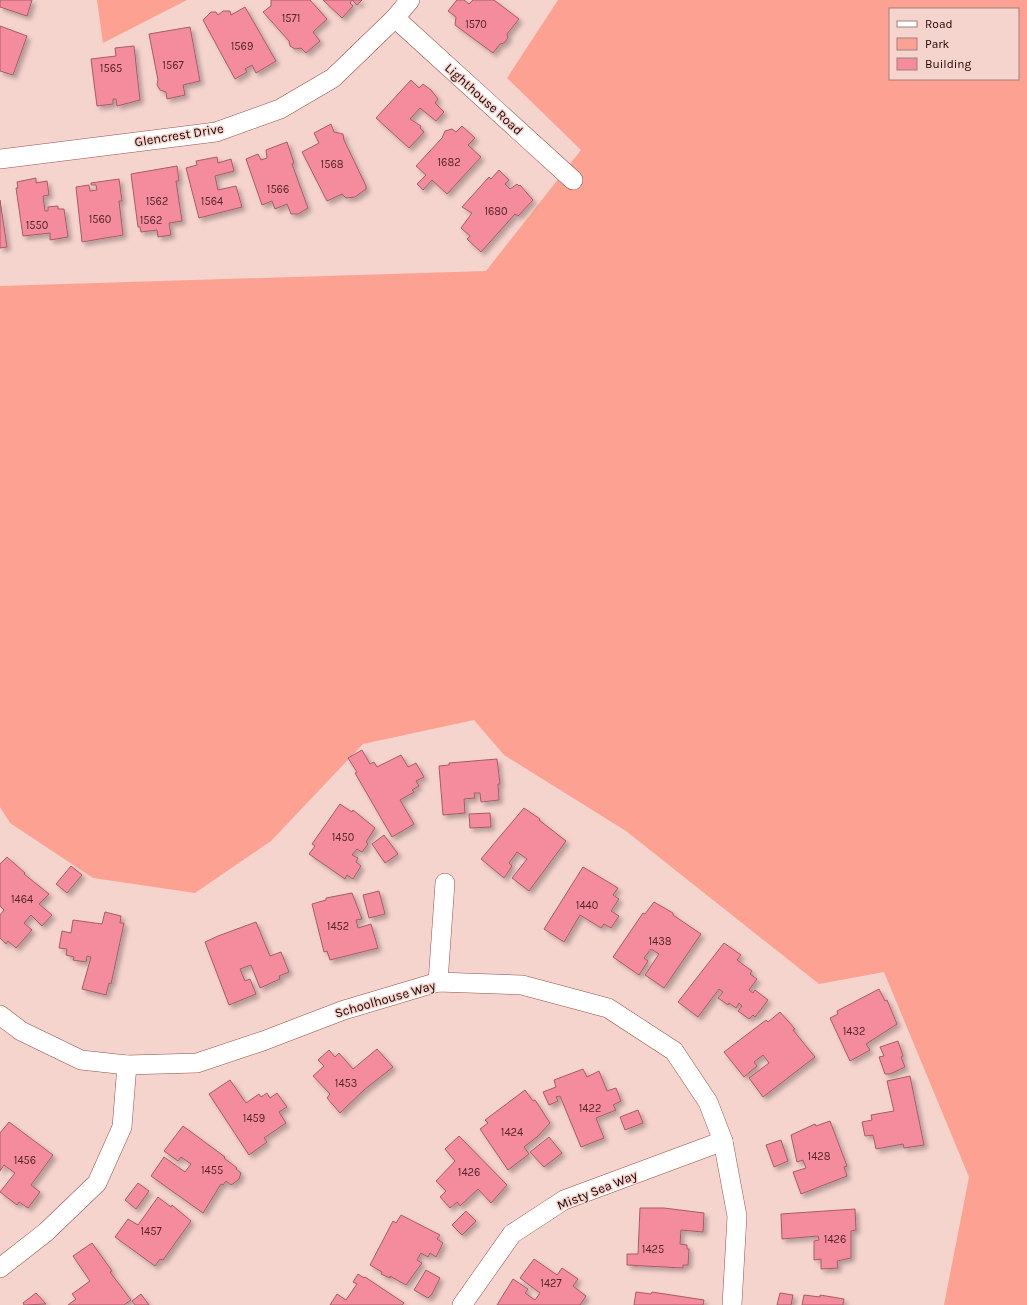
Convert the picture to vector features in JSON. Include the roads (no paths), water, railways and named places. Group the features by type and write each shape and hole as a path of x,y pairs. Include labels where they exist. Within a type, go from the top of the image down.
{"street":[{"name":"Glencrest Drive","path":"0,159 216,132 280,109 333,78 395,18 410,0"},
{"name":"Lighthouse Road","path":"395,18 573,180"},
{"path":"438,982 445,883"},
{"name":"Schoolhouse Way","path":"0,1015 21,1031 81,1060 127,1064 197,1063 263,1041 344,1010 438,982 522,985 608,1008 674,1051 708,1102 723,1142 737,1216 732,1305"},
{"path":"0,1268 46,1232 97,1183 122,1127 127,1064"},
{"name":"Misty Sea Way","path":"462,1305 512,1234 564,1200 723,1142"}]}
